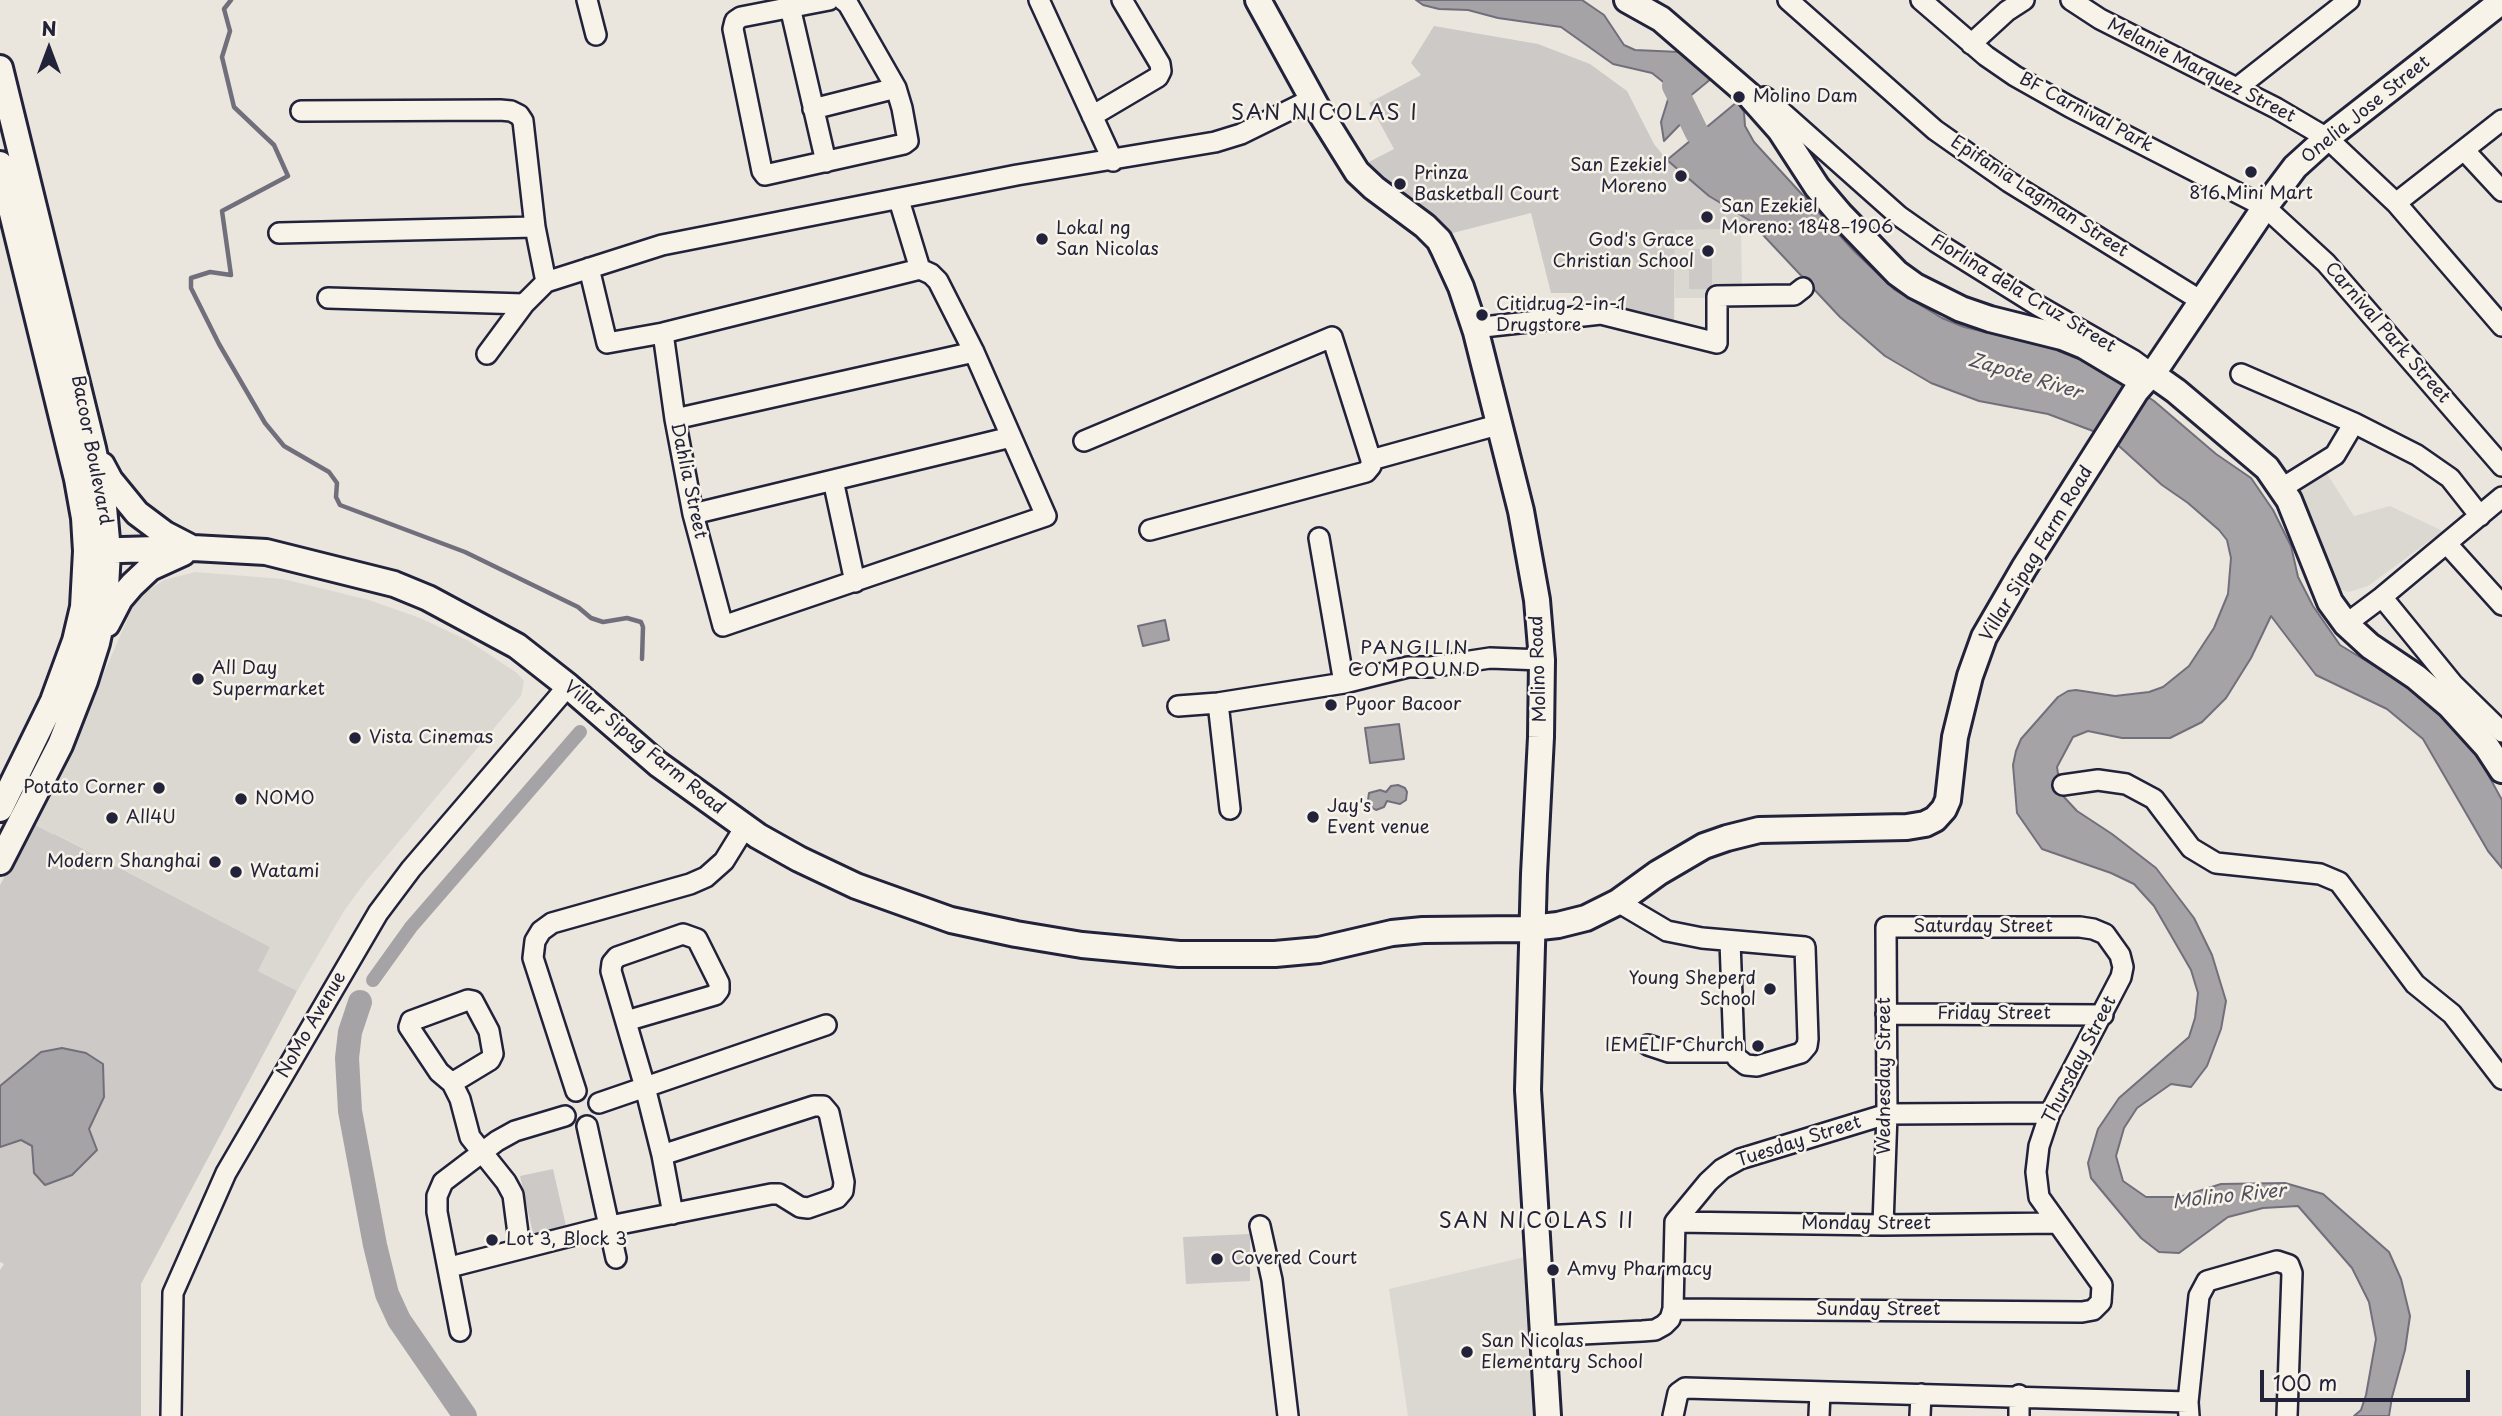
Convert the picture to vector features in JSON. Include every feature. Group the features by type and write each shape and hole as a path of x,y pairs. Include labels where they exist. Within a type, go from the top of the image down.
{"main road":[{"name":"Molino Road","path":"1258,0 1312,99 1357,172 1439,240 1461,287 1474,328 1501,424 1530,559 1542,660 1528,1090 1549,1416"},
{"path":"1628,0 1661,19 1749,95 1780,130 1817,187 1877,254 1915,286 1980,315 2051,333 2084,346 2144,382"},
{"name":"Onelia Jose Street","path":"2144,382 2203,302 2264,207 2295,167 2327,138 2502,1"},
{"name":"Bacoor Boulevard","path":"0,68 103,496 97,551 85,591 75,641 52,701 0,808"},
{"name":"Bacoor Boulevard","path":"0,164 84,518 97,551 105,606 97,643 60,745 0,862"},
{"name":"Villar Sipag Farm Road","path":"97,551 193,548 266,552 394,584 428,598 517,646 658,764 745,827 799,859 903,905 951,920 1082,945 1178,954 1275,954 1319,950 1402,932 1532,928 1586,918 1618,902 1658,873 1704,846 1759,830 1907,827 1935,819 1948,800 1955,737 1970,676 1984,637 2101,443 2144,382"},
{"name":"Florlina dela Cruz Street","path":"2144,382 2267,468 2282,488 2300,523 2330,602 2346,624 2370,646 2416,677 2449,705 2487,747 2502,770"},
{"path":"93,448 110,480 137,513 165,534 193,548"},
{"path":"97,643 120,599 132,584 150,568 193,548"}],"street":[{"path":"821,1 741,17 735,21 733,29 765,175 908,141 896,88 848,4 843,0"},
{"path":"1040,0 1113,161"},
{"path":"1092,116 1158,77 1161,71 1160,64 1122,0"},
{"name":"Florlina dela Cruz Street","path":"1649,0 1688,28 1899,216 2037,305 2133,360 2144,382"},
{"name":"Epifania Lagman Street","path":"1788,0 1935,130 2009,182 2203,302"},
{"name":"BF Carnival Park","path":"1921,0 1971,44 2015,76 2264,207"},
{"path":"1971,44 2007,10 2024,0"},
{"name":"Melanie Marquez Street","path":"2071,0 2100,19 2237,88 2327,138 2396,203 2502,326"},
{"path":"2237,88 2349,0"},
{"path":"589,1 596,34"},
{"path":"790,7 826,162"},
{"path":"813,109 896,88"},
{"path":"487,354 524,304 546,282 662,245 1017,176 1215,142 1241,134 1312,99"},
{"path":"301,111 511,111 519,115 523,121 535,227 546,282"},
{"path":"2396,203 2502,120"},
{"path":"2464,150 2502,191"},
{"path":"899,200 920,269"},
{"name":"Carnival Park Street","path":"2264,207 2342,280 2502,466"},
{"path":"279,233 535,227"},
{"path":"589,268 607,343 663,333 920,269 931,274 938,281 974,352 1046,516 855,582 833,480"},
{"path":"1474,328 1601,314 1717,343 1717,296 1794,295 1803,288"},
{"path":"328,298 524,304"},
{"name":"Dahlia Street","path":"663,333 675,419 693,514 723,626 855,582"},
{"path":"1084,441 1332,337 1371,460 1371,466 1366,472 1150,530"},
{"path":"675,419 974,352"},
{"path":"2241,374 2354,423 2417,455 2450,478 2480,516"},
{"path":"2282,488 2335,455 2354,423"},
{"path":"1371,460 1501,424"},
{"path":"693,514 1012,437"},
{"path":"2346,624 2502,497"},
{"path":"1319,538 1345,683"},
{"path":"2447,544 2502,605"},
{"path":"2382,597 2453,684 2502,732"},
{"path":"1178,706 1218,703 1345,683 1408,667 1431,667 1490,658 1542,660"},
{"name":"NoMo Avenue","path":"172,1416 173,1293 226,1173 378,913 411,869 568,686"},
{"path":"1218,703 1230,809"},
{"path":"2063,785 2098,780 2126,784 2154,799 2191,848 2216,863 2319,874 2339,883 2415,984 2452,1014 2502,1079"},
{"path":"576,1091 533,958 535,941 541,931 552,923 690,884 706,877 724,861 745,827"},
{"path":"1618,902 1667,931 1730,941 1805,947 1808,1040 1801,1053 1757,1066 1746,1065 1734,1052 1730,941"},
{"name":"Saturday Street","path":"1886,928 2080,927"},
{"name":"Thursday Street","path":"2080,927 2105,934 2120,955 2123,967 2103,1014 2050,1113 2039,1146 2036,1185 2039,1197 2102,1285 2101,1303 2093,1310 2082,1312"},
{"name":"Wednesday Street","path":"1883,1225 1887,1114 1886,928"},
{"path":"626,1021 715,995 719,990 719,983 697,939 683,934 617,957 612,963 611,978 645,1087 673,1214"},
{"path":"452,1083 491,1060 493,1054 489,1031 473,1001 468,1000 411,1021 408,1027 439,1072 452,1083 460,1099 470,1137 513,1195 520,1249"},
{"name":"Friday Street","path":"1886,1014 2103,1014"},
{"path":"599,1103 826,1025"},
{"path":"1648,1045 1669,1052 1734,1052"},
{"path":"576,1091 591,1092 599,1103 598,1116 587,1126 574,1125 565,1116 564,1104 570,1094 576,1091"},
{"path":"450,1267 610,1226 771,1194 779,1194 800,1207 808,1208 837,1198 843,1191 844,1182 829,1113 823,1106 814,1106 662,1156"},
{"name":"Tuesday Street","path":"1675,1222 1708,1182 1740,1158 1887,1114 2050,1113"},
{"path":"460,1331 450,1267 437,1212 437,1196 443,1182 515,1131 565,1116"},
{"path":"587,1126 617,1258"},
{"path":"1542,1336 1656,1330 1671,1319 1675,1222"},
{"name":"Monday Street","path":"1675,1222 1883,1225 2057,1223"},
{"path":"1261,1226 1276,1309 1288,1416"},
{"path":"1673,1416 1678,1393 1685,1388 2019,1395 2188,1409 2199,1296 2207,1281 2277,1261 2289,1265 2292,1273 2287,1416"},
{"name":"Sunday Street","path":"1673,1308 2082,1312"},
{"path":"1819,1416 1820,1392"},
{"path":"1920,1416 1921,1394"},
{"path":"2019,1395 2019,1416"}],"shaded area":[{"path":"1434,26 1538,44 1590,64 1627,91 1654,144 1667,160 1709,196 1749,220 1744,229 1675,230 1674,329 1584,313 1582,293 1551,293 1531,213 1441,236 1361,166 1394,149 1369,103 1421,75 1411,63"},
{"name":"God's Grace Christian School","path":"1741,229 1742,291 1714,298 1675,298 1675,230"},
{"path":"1689,249 1712,249 1712,289 1689,289"},
{"path":"2324,469 2354,516 2390,506 2443,531 2368,586 2349,592 2339,589 2292,484"},
{"name":"NOMO","path":"195,572 283,579 369,600 420,618 469,641 517,673 524,681 521,696 344,911 297,991 258,971 270,947 33,824 60,774 134,604 141,595 164,580"},
{"path":"33,824 270,947 258,971 297,991 141,1284 141,1416 0,1416 0,1270 4,1264 0,1262 0,1147 21,1140 32,1146 34,1173 89,1129 104,1097 16,1074 0,1086 0,885"},
{"path":"553,1169 567,1230 534,1238 520,1176"},
{"name":"Covered Court","path":"1250,1234 1250,1281 1186,1284 1183,1237"},
{"name":"San Nicolas Elementary School","path":"1529,1256 1540,1416 1408,1416 1389,1289"}],"water":[{"path":"1416,0 1582,0 1604,15 1624,45 1635,50 1680,52 1712,78 1689,97 1696,108 1664,141 1661,122 1670,93 1667,85 1652,73 1613,64 1561,27 1498,18 1468,10 1439,9 1423,5"},
{"name":"Molino River","path":"1737,102 1744,112 1745,126 1754,142 1854,251 1895,290 1942,318 1964,327 2086,356 2154,401 2216,454 2251,478 2273,510 2291,546 2298,577 2313,606 2340,645 2396,679 2444,715 2474,749 2502,800 2502,868 2488,851 2423,739 2387,709 2316,675 2271,616 2251,658 2226,698 2202,722 2170,738 2122,738 2088,731 2073,737 2057,767 2064,797 2077,811 2156,868 2194,918 2212,955 2226,1001 2221,1029 2207,1066 2191,1087 2171,1084 2137,1108 2124,1128 2116,1156 2123,1181 2146,1197 2180,1197 2221,1184 2285,1183 2323,1194 2389,1252 2401,1279 2410,1316 2389,1416 2354,1416 2361,1410 2366,1395 2376,1339 2369,1302 2352,1268 2298,1206 2263,1208 2228,1217 2179,1253 2159,1252 2141,1238 2091,1178 2088,1163 2098,1129 2119,1098 2189,1037 2198,993 2191,970 2154,906 2134,884 2111,873 2042,849 2017,813 2013,765 2016,751 2021,739 2058,697 2076,690 2115,696 2149,692 2163,687 2189,666 2214,628 2228,594 2231,558 2227,540 2188,503 2162,485 2119,446 2093,431 2048,414 1979,401 1931,383 1885,356 1840,317 1749,220 1709,196 1667,160"},
{"path":"1165,620 1169,640 1143,646 1138,626"},
{"path":"1399,724 1404,759 1370,763 1365,728"},
{"path":"1391,786 1405,788 1406,800 1400,804 1387,801 1384,807 1376,810 1371,807 1369,793 1380,790 1386,792"},
{"path":"62,1048 86,1053 103,1064 104,1097 89,1129 97,1150 72,1175 45,1185 34,1173 32,1146 21,1140 0,1147 0,1086 41,1052"}],"waterway":[{"path":"231,0 224,9 230,31 222,57 234,107 274,145 288,176 222,211 231,275 210,272 191,278 191,288 219,344 265,423 284,446 329,472 337,483 336,497 340,505 465,552 578,607 591,618 603,622 627,618 641,622 642,659"},
{"name":"Zapote River","path":"1674,86 1697,133 1721,157"},
{"path":"373,980 411,927 580,732"},
{"path":"360,1002 350,1032 347,1058 350,1111 387,1294 399,1320 465,1416"}],"place":[{"name":"Molino Dam","path":"1739,97"},
{"name":"816 Mini Mart","path":"2251,172"},
{"name":"San Ezekiel Moreno","path":"1681,176"},
{"name":"Prinza Basketball Court","path":"1400,184"},
{"name":"San Ezekiel Moreno: 1848–1906","path":"1707,217"},
{"name":"Lokal ng San Nicolas","path":"1042,239"},
{"name":"God's Grace Christian School","path":"1708,251"},
{"name":"Citidrug 2-in-1 Drugstore","path":"1482,315"},
{"name":"All Day Supermarket","path":"198,679"},
{"name":"Pyoor Bacoor","path":"1331,705"},
{"name":"Vista Cinemas","path":"355,738"},
{"name":"Potato Corner","path":"159,788"},
{"name":"NOMO","path":"241,799"},
{"name":"Jay's Event venue","path":"1313,817"},
{"name":"All4U","path":"112,818"},
{"name":"Modern Shanghai","path":"215,862"},
{"name":"Watami","path":"236,872"},
{"name":"Young Sheperd School","path":"1770,989"},
{"name":"IEMELIF Church","path":"1758,1046"},
{"name":"Lot 3, Block 3","path":"492,1240"},
{"name":"Covered Court","path":"1217,1259"},
{"name":"Amvy Pharmacy","path":"1553,1270"},
{"name":"San Nicolas Elementary School","path":"1467,1352"}],"district":[{"name":"SAN NICOLAS I","path":"1325,114"},
{"name":"PANGILIN COMPOUND","path":"1415,660"},
{"name":"SAN NICOLAS II","path":"1537,1222"}]}
